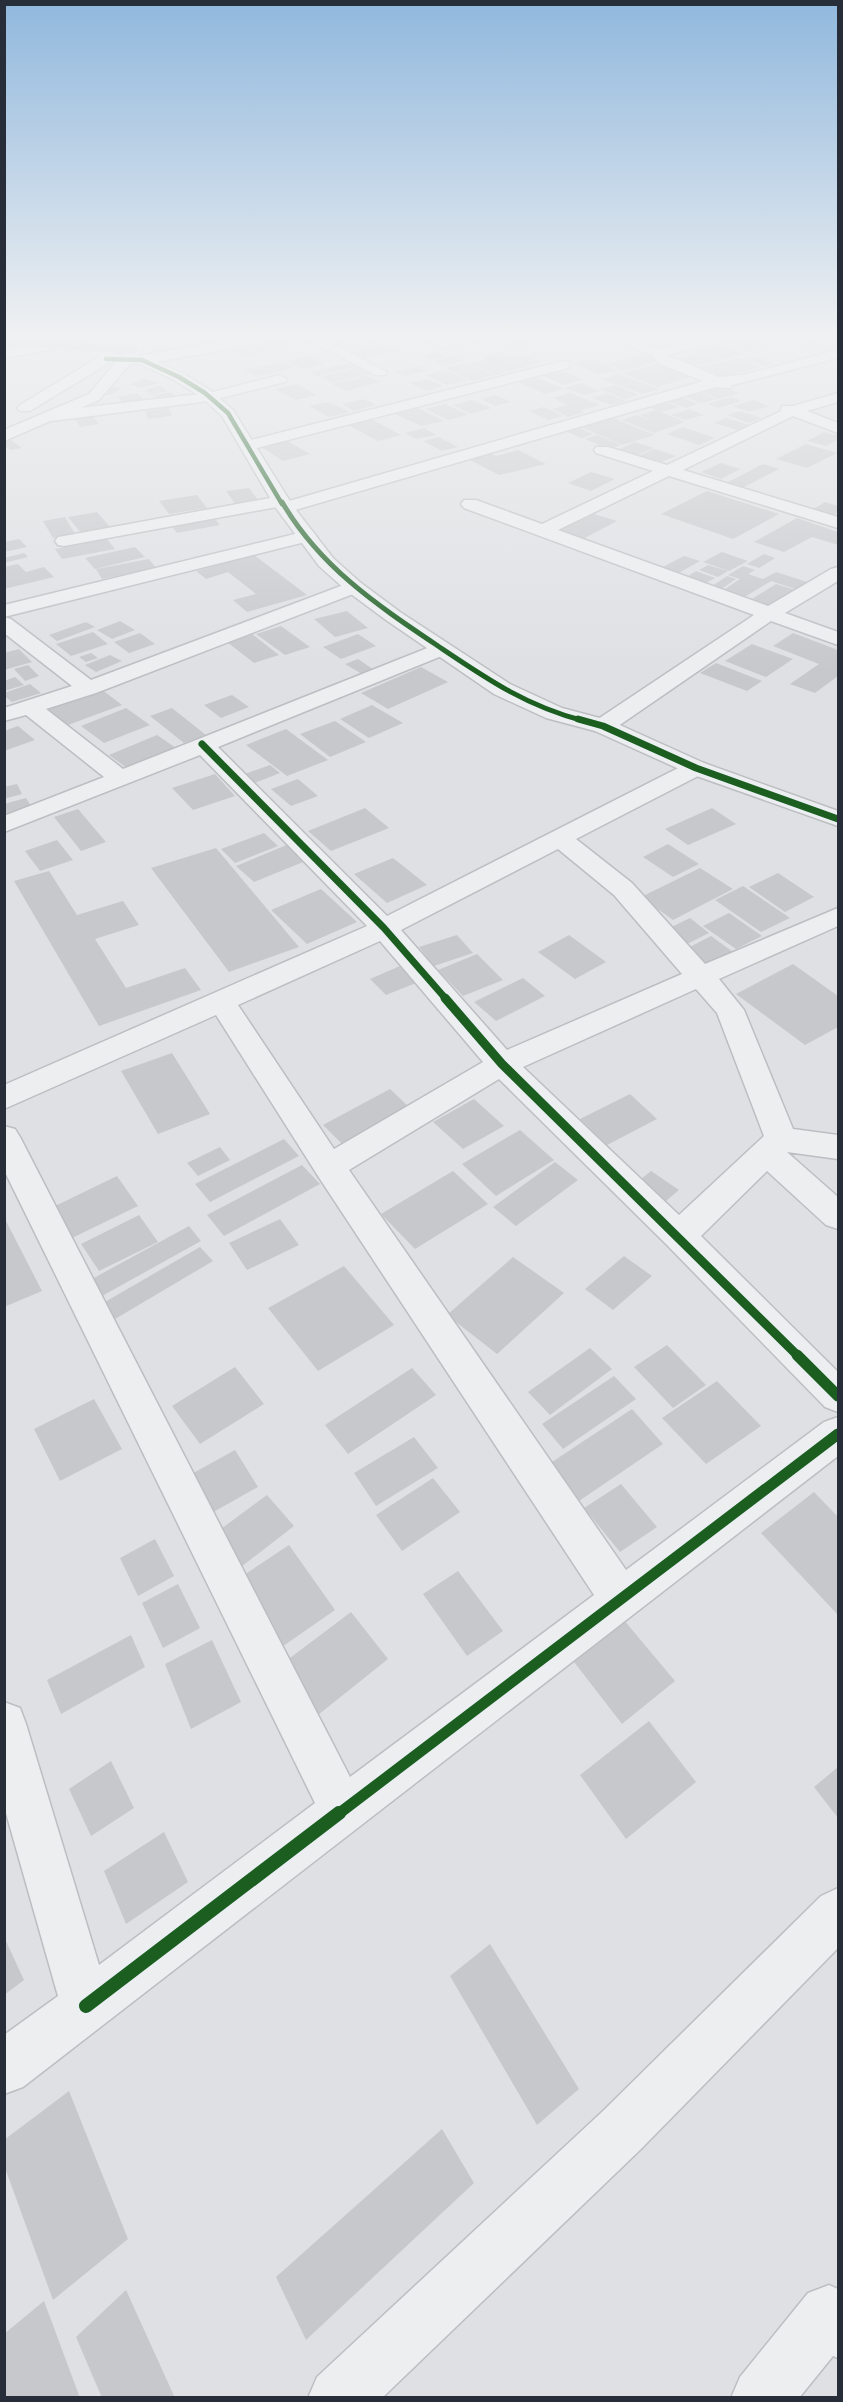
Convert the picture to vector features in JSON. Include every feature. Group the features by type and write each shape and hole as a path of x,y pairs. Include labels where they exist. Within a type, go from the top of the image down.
{"street":[{"path":"250,446 283,504 326,562 354,587 502,689 554,713 603,726 696,768 838,819"},
{"path":"64,541 283,504 489,446"},
{"path":"544,530 717,446"},
{"path":"602,450 838,523"},
{"path":"470,504 838,639"},
{"path":"4,611 307,536"},
{"path":"603,726 762,618 838,573"},
{"path":"4,715 88,688 354,587"},
{"path":"9,632 88,688"},
{"path":"4,825 442,649"},
{"path":"30,707 120,778"},
{"path":"202,744 384,928 502,1064 679,1236 838,1396"},
{"path":"4,1098 384,928 696,768"},
{"path":"558,837 623,889 730,1010 774,1146 838,1216"},
{"path":"329,1167 502,1064 838,916"},
{"path":"221,1001 329,1167 621,1599"},
{"path":"4,1137 343,1811"},
{"path":"679,1236 774,1146 838,1147"},
{"path":"4,2068 838,1434"},
{"path":"4,1724 86,2006"},
{"path":"338,2397 622,2130 838,1913"},
{"path":"761,2397 829,2314 838,2329"}],"building":[{"path":"4,446 22,448 11,450"},
{"path":"260,446 296,446 310,454 283,461"},
{"path":"433,446 458,447 442,451"},
{"path":"602,446 618,446 609,449"},
{"path":"626,446 654,448 636,456 617,450"},
{"path":"802,446 813,446 837,453 807,468 776,459"},
{"path":"655,449 676,456 659,463 638,456"},
{"path":"518,450 546,464 499,475 466,458 489,452 496,456"},
{"path":"721,463 740,469 721,479 701,472"},
{"path":"763,464 779,469 744,487 728,482"},
{"path":"591,472 615,479 591,491 568,483"},
{"path":"249,488 259,501 236,505 226,491"},
{"path":"707,491 779,514 733,539 661,514"},
{"path":"197,495 207,508 169,514 159,501"},
{"path":"825,502 838,506 838,512 832,516 812,510"},
{"path":"97,512 111,528 81,533 68,517"},
{"path":"594,514 617,521 579,541 555,533"},
{"path":"212,515 220,525 177,533 169,523"},
{"path":"65,517 75,534 53,538 43,521"},
{"path":"797,518 838,532 838,545 812,537 784,552 754,542"},
{"path":"19,539 27,547 4,552 4,542"},
{"path":"107,539 115,549 62,559 55,549"},
{"path":"135,547 145,557 95,569 85,558"},
{"path":"722,552 748,561 729,571 703,562"},
{"path":"24,553 28,557 4,563 4,558"},
{"path":"764,554 775,558 759,568 747,564"},
{"path":"254,555 307,595 247,612 233,600 256,594 228,572 206,579 196,571"},
{"path":"684,556 700,561 675,575 659,569"},
{"path":"149,559 156,568 102,579 96,569"},
{"path":"18,564 26,572 44,567 54,577 4,589 4,567"},
{"path":"708,565 728,571 718,577 699,570"},
{"path":"743,566 755,570 748,574 763,579 776,572 807,582 795,589 771,581 743,598 722,591 740,579 728,575"},
{"path":"696,571 715,578 704,584 685,578"},
{"path":"727,576 736,579 720,590 711,587"},
{"path":"776,584 798,591 769,609 747,602"},
{"path":"347,611 368,628 335,637 314,619"},
{"path":"120,621 135,630 112,639 97,630"},
{"path":"86,622 95,627 57,641 49,635"},
{"path":"281,626 310,647 285,655 256,634"},
{"path":"93,632 108,644 71,656 56,644"},
{"path":"140,633 155,644 129,653 114,642"},
{"path":"793,633 838,650 838,676 815,693 790,684 819,664 773,646"},
{"path":"252,634 279,655 254,663 227,642"},
{"path":"358,634 376,646 341,659 323,647"},
{"path":"752,644 793,659 766,677 725,661"},
{"path":"19,649 32,662 4,670 4,653"},
{"path":"91,653 98,658 86,662 79,657"},
{"path":"110,655 122,661 96,672 85,665"},
{"path":"358,659 374,670 362,674 345,664"},
{"path":"716,663 762,681 747,691 700,673"},
{"path":"28,665 39,676 25,681 14,669"},
{"path":"421,667 448,682 388,709 361,693"},
{"path":"15,677 24,685 4,691 4,681"},
{"path":"30,684 41,693 12,702 4,696 4,693"},
{"path":"101,689 122,705 68,725 46,709"},
{"path":"232,695 249,707 221,718 204,705"},
{"path":"372,705 403,723 369,738 340,719"},
{"path":"126,708 150,725 104,743 81,726"},
{"path":"172,708 206,735 184,743 150,716"},
{"path":"335,721 366,742 330,757 300,734"},
{"path":"18,726 35,740 4,751 4,731"},
{"path":"286,729 328,760 287,776 246,745"},
{"path":"157,735 179,750 131,771 109,755"},
{"path":"270,765 280,773 242,788 231,779"},
{"path":"215,774 235,796 193,810 172,788"},
{"path":"298,779 318,796 291,806 271,789"},
{"path":"17,784 22,794 4,799 4,787"},
{"path":"26,798 34,811 4,819 4,804"},
{"path":"365,808 389,828 331,851 308,831"},
{"path":"712,808 736,824 688,845 665,829"},
{"path":"78,809 106,842 81,851 54,817"},
{"path":"264,833 278,846 235,863 221,849"},
{"path":"57,840 73,860 40,871 25,851"},
{"path":"289,844 308,860 254,882 236,866"},
{"path":"668,844 699,864 673,877 643,857"},
{"path":"216,848 299,947 229,972 151,868"},
{"path":"393,858 427,885 387,903 354,874"},
{"path":"700,868 733,889 673,920 641,897"},
{"path":"49,871 77,915 123,901 139,925 95,939 126,988 185,968 201,990 99,1026 14,881"},
{"path":"778,873 814,897 785,912 749,887"},
{"path":"743,886 790,918 761,932 715,900"},
{"path":"321,889 357,922 307,944 271,910"},
{"path":"729,913 762,936 736,949 703,926"},
{"path":"690,918 709,933 683,946 663,931"},
{"path":"457,935 473,953 434,966 419,947"},
{"path":"569,935 606,962 575,979 538,952"},
{"path":"711,936 733,952 703,967 682,951"},
{"path":"477,954 503,980 463,996 438,970"},
{"path":"793,964 838,996 838,1027 805,1045 736,994"},
{"path":"400,966 416,983 386,995 370,979"},
{"path":"523,978 545,996 496,1021 474,1002"},
{"path":"172,1053 210,1114 158,1134 121,1071"},
{"path":"390,1089 412,1110 345,1147 323,1125"},
{"path":"630,1094 657,1119 607,1145 580,1119"},
{"path":"474,1099 504,1126 463,1149 433,1122"},
{"path":"520,1130 554,1160 496,1196 462,1164"},
{"path":"284,1139 299,1156 210,1202 195,1184"},
{"path":"220,1147 230,1160 198,1176 187,1163"},
{"path":"555,1162 578,1180 516,1226 493,1207"},
{"path":"302,1165 320,1184 224,1236 207,1215"},
{"path":"453,1171 488,1204 415,1249 381,1214"},
{"path":"651,1171 679,1190 653,1212 625,1192"},
{"path":"117,1176 138,1206 72,1238 51,1208"},
{"path":"139,1215 158,1242 99,1271 81,1244"},
{"path":"4,1217 42,1291 4,1307"},
{"path":"280,1219 299,1245 247,1270 229,1243"},
{"path":"189,1226 201,1241 93,1301 81,1285"},
{"path":"200,1247 213,1261 110,1322 98,1306"},
{"path":"624,1256 652,1276 613,1310 585,1289"},
{"path":"513,1257 564,1293 497,1354 447,1315"},
{"path":"344,1266 394,1325 318,1371 268,1308"},
{"path":"667,1345 706,1385 673,1408 634,1367"},
{"path":"590,1348 612,1369 550,1415 528,1392"},
{"path":"235,1367 264,1404 200,1444 172,1406"},
{"path":"412,1368 436,1395 348,1454 325,1425"},
{"path":"614,1376 636,1399 563,1449 542,1424"},
{"path":"717,1381 761,1426 706,1464 662,1418"},
{"path":"94,1399 122,1449 60,1481 34,1429"},
{"path":"632,1409 663,1444 576,1503 546,1466"},
{"path":"414,1437 438,1468 376,1506 354,1473"},
{"path":"235,1450 258,1487 201,1519 179,1481"},
{"path":"433,1478 460,1512 402,1551 376,1515"},
{"path":"621,1484 657,1527 620,1552 584,1508"},
{"path":"814,1492 838,1517 838,1615 761,1533"},
{"path":"267,1495 294,1526 237,1570 210,1537"},
{"path":"155,1539 174,1576 138,1596 120,1558"},
{"path":"289,1545 335,1610 276,1651 232,1583"},
{"path":"458,1571 503,1631 467,1656 423,1594"},
{"path":"178,1584 200,1628 163,1648 142,1603"},
{"path":"351,1612 388,1659 318,1715 282,1664"},
{"path":"623,1619 675,1681 622,1724 571,1658"},
{"path":"131,1635 145,1667 61,1714 47,1680"},
{"path":"212,1640 241,1702 191,1729 165,1664"},
{"path":"649,1721 696,1782 626,1839 580,1775"},
{"path":"111,1761 134,1808 91,1836 69,1789"},
{"path":"838,1767 838,1818 814,1787"},
{"path":"164,1832 188,1882 126,1924 104,1871"},
{"path":"4,1937 24,1980 4,1995"},
{"path":"490,1944 579,2089 537,2125 450,1976"},
{"path":"69,2091 128,2239 53,2300 4,2165 4,2140"},
{"path":"442,2129 474,2183 306,2340 276,2277"},
{"path":"126,2290 175,2398 102,2398 76,2337"},
{"path":"44,2301 80,2398 4,2398 4,2334"}],"cycle path":[{"path":"248,446 285,508 326,562 354,587 393,616 502,689 554,713 603,726 696,768 838,819"},
{"path":"202,744 384,928 502,1064 679,1236 838,1396"},
{"path":"86,2006 838,1434"}]}
